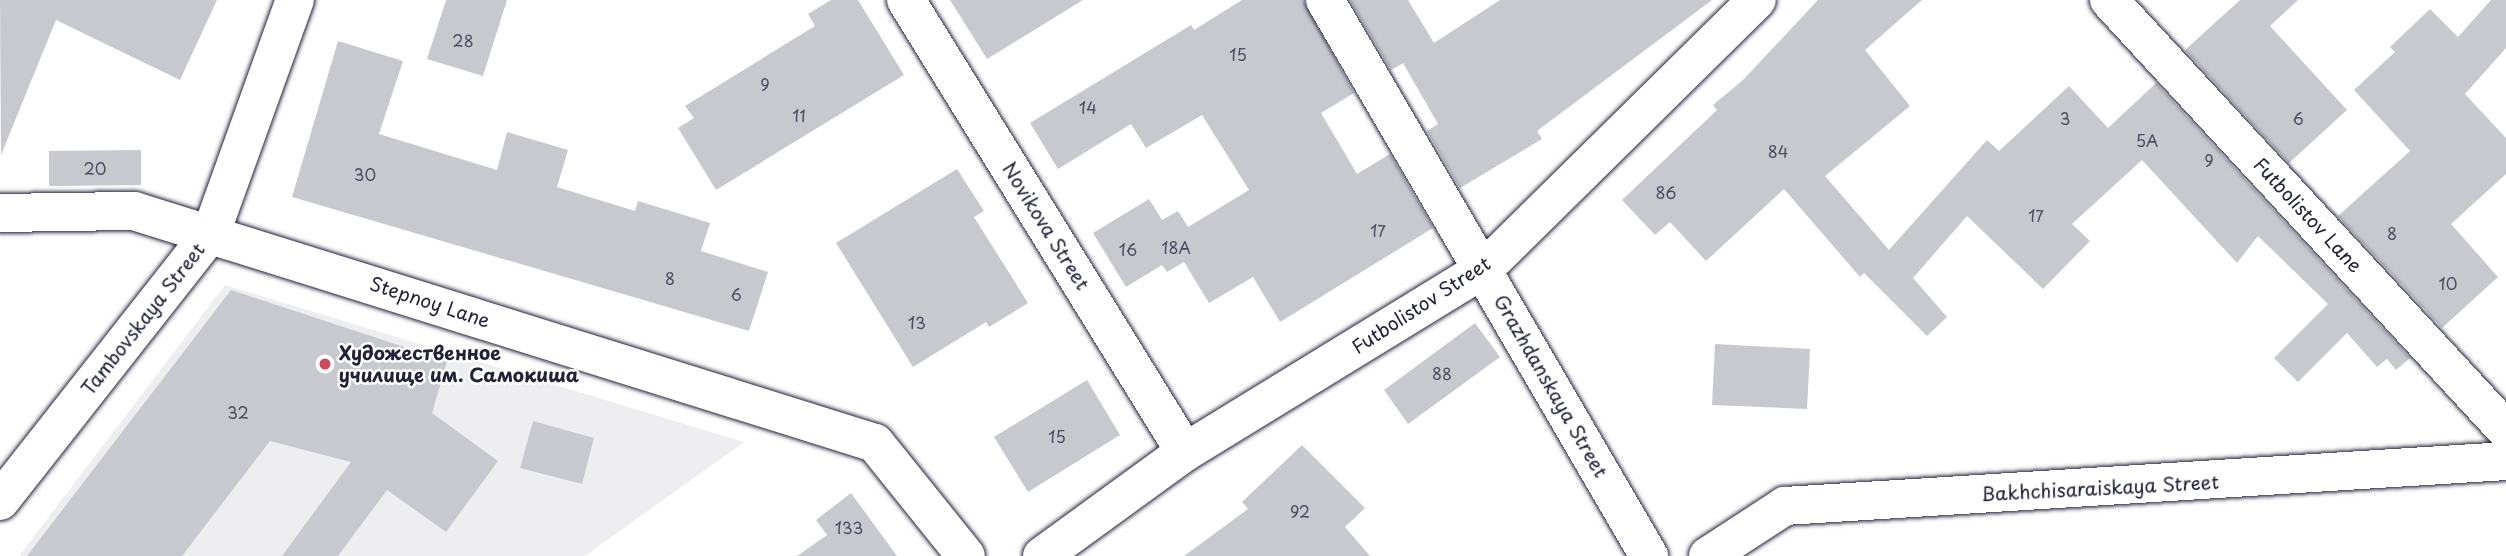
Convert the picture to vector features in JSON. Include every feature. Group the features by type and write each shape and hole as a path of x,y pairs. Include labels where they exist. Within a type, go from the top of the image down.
{"street":[{"name":"Tambovskaya Street","path":"0,501 211,233 295,0"},
{"name":"Novikova Street","path":"906,0 1185,452"},
{"name":"Grazhdanskaya Street","path":"1325,0 1649,556"},
{"name":"Futbolistov Street","path":"1042,556 1185,452 1484,269 1756,0"},
{"name":"Futbolistov Lane","path":"2109,0 2506,429"},
{"name":"Stepnoy Lane","path":"0,213 134,211 875,443 966,556"},
{"name":"Bakhchisaraiskaya Street","path":"1708,556 1785,506 2506,461"}],"shaded area":[{"name":"Художественное училище им. Самокиша","path":"225,285 744,442 585,556 19,556"}],"building":[{"path":"0,0 217,0 180,80 56,20 1,155"},
{"path":"446,0 507,0 483,76 427,59"},
{"path":"831,0 858,0 904,75 716,190 678,128 694,118 685,106 815,26 808,14"},
{"path":"950,0 1083,0 987,59"},
{"path":"1242,0 1303,0 1354,93 1321,113 1357,174 1390,154 1433,228 1280,322 1253,277 1209,303 1184,262 1167,272 1162,265 1126,287 1093,233 1149,199 1162,220 1178,211 1188,227 1249,190 1202,115 1146,148 1131,124 1058,169 1030,123 1191,25 1194,30"},
{"path":"1350,0 1408,0 1434,43 1500,0 1712,0 1537,131 1542,139 1460,188 1427,131 1438,124 1403,63 1391,70"},
{"path":"1818,0 1922,0 1865,50 1910,106 1825,176 1889,250 1987,140 1999,151 2069,86 2108,128 2156,83 2410,358 2396,370 2387,359 2377,367 2347,333 2298,382 2274,358 2328,304 2258,236 2237,263 2142,160 2072,224 2090,241 2043,289 1967,216 1913,278 1947,317 1927,336 1864,273 1860,277 1784,189 1706,261 1670,222 1655,235 1622,200 1717,110 1713,105 1743,80"},
{"path":"2240,0 2298,0 2270,26 2347,110 2289,163 2185,50"},
{"path":"2491,0 2506,0 2506,48 2465,94 2506,138 2506,174 2451,224 2498,277 2442,328 2338,216 2410,151 2354,90 2395,52 2390,47 2430,9 2458,37"},
{"path":"338,41 403,61 379,134 497,170 507,132 568,150 557,187 635,211 638,201 710,223 701,251 768,272 749,331 292,197"},
{"path":"141,150 141,185 49,186 49,151"},
{"path":"957,169 984,211 974,217 1028,303 989,327 986,322 913,367 836,243"},
{"path":"231,290 447,361 432,413 498,461 446,532 387,490 338,556 282,556 351,462 270,441 182,556 27,556"},
{"path":"1475,323 1500,357 1408,424 1384,390"},
{"path":"1715,344 1810,349 1807,409 1712,405"},
{"path":"1087,380 1120,435 1028,492 994,437"},
{"path":"533,421 594,438 582,484 520,468"},
{"path":"1302,445 1365,508 1345,527 1370,556 1184,556 1248,509 1242,502"},
{"path":"851,493 897,556 797,556 827,535 816,520"}],"place":[{"name":"Художественное училище им. Самокиша","path":"325,364"}]}
